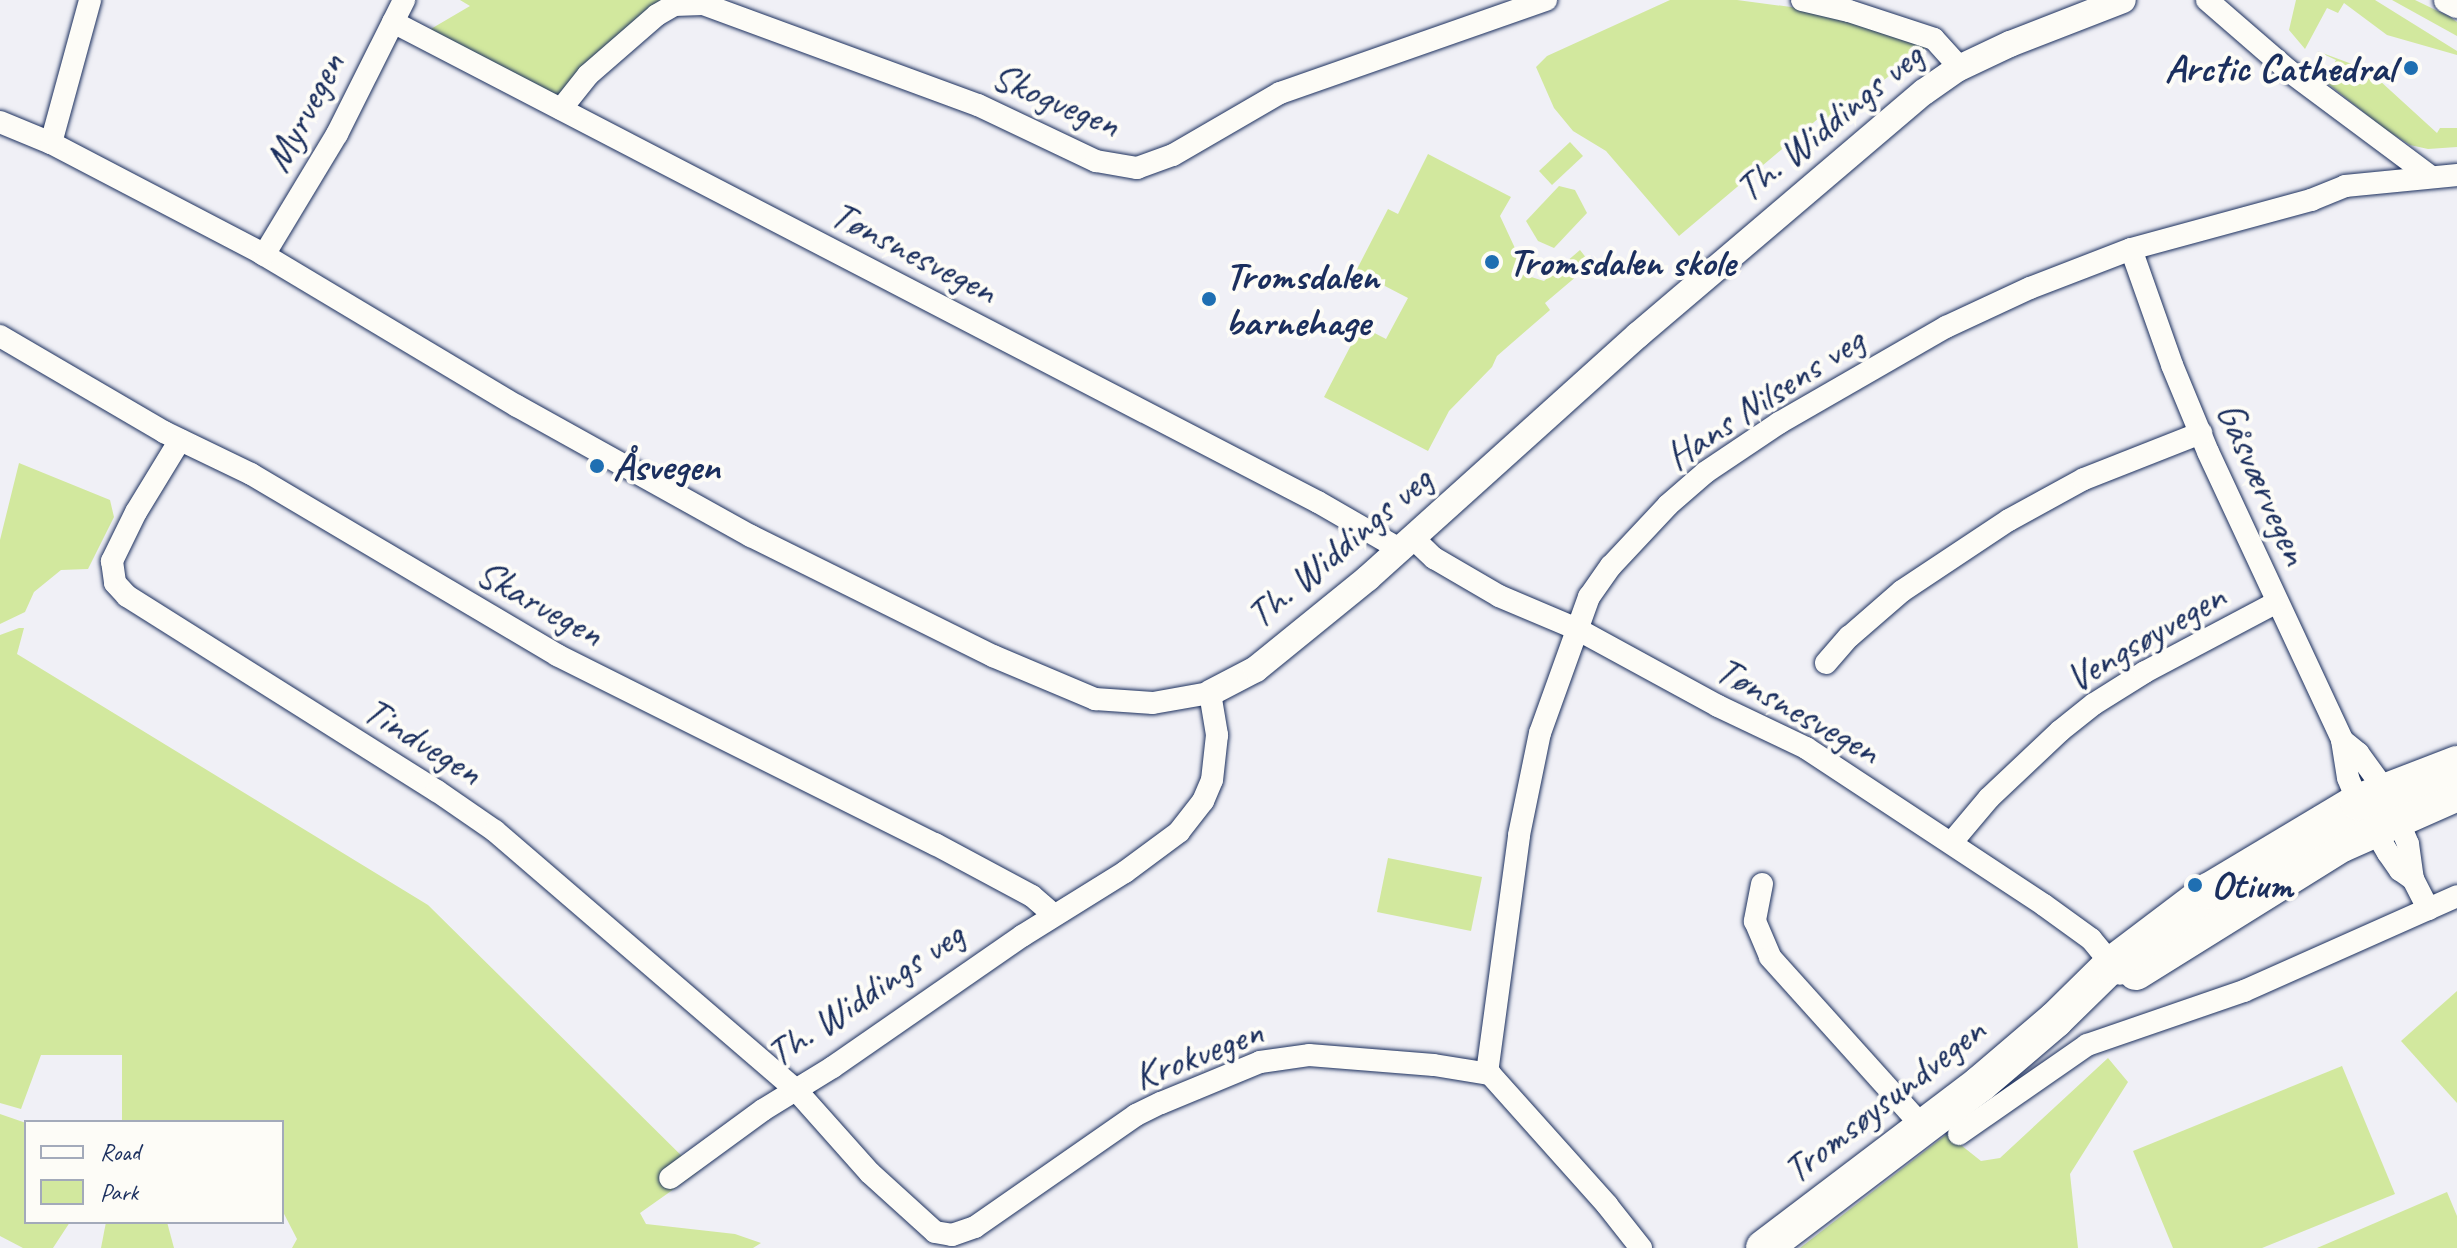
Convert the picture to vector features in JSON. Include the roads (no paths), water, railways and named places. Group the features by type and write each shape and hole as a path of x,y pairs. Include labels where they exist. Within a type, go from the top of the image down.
{"highway":[{"name":"Tromsøysundvegen","path":"1764,1248 1923,1127 2055,1020 2109,961 2209,891 2378,810 2457,764"},
{"name":"Tromsøysundvegen","path":"2378,810 2457,793"}],"street":[{"path":"51,143 90,0"},
{"name":"Myrvegen","path":"264,255 337,134 404,0"},
{"name":"Skogvegen","path":"561,109 588,75 665,10 681,3 703,4 978,105 1096,161 1137,168 1173,155 1280,93 1546,0"},
{"path":"1802,0 1849,11 1934,39 1960,68"},
{"name":"Th. Widdings veg","path":"670,1178 1179,832 1209,790 1215,767 1217,735 1210,693 1256,669 1407,544 1638,335 1888,121 1960,68 2123,0"},
{"path":"2207,0 2289,71 2430,176"},
{"path":"2447,0 2457,5"},
{"name":"Tønsnesvegen","path":"393,22 1318,502 1434,558 1499,596 1577,629 1718,706 1795,742 1952,842 2109,961"},
{"path":"0,122 51,143 264,255 517,406 725,521 1071,692 1095,699 1147,704 1210,693"},
{"name":"Hans Nilsens veg","path":"1487,1073 1528,782 1538,740 1577,629 1595,588 1626,549 1691,484 1737,450 1946,327 2044,283 2131,249 2311,200 2345,186 2457,175"},
{"name":"Gåsværvegen","path":"2131,249 2172,365 2277,602 2342,740 2358,753 2400,870 2413,879 2428,909"},
{"name":"Skarvegen","path":"0,336 180,440 251,474 544,649 922,837 1032,896 1054,915"},
{"path":"1826,663 1849,637 1902,591 2020,513 2084,479 2201,433"},
{"name":"Tindvegen","path":"180,440 136,512 112,561 115,583 127,596 474,815 796,1090"},
{"name":"Vengsøyvegen","path":"1952,842 1989,798 2082,713 2136,677 2277,602"},
{"path":"1762,884 1755,921 1765,949 1923,1127"},
{"path":"1959,1134 2087,1045 2244,991 2457,896"},
{"name":"Krokvegen","path":"796,1090 856,1158 913,1214 935,1232 952,1235 975,1227 1022,1197 1136,1115 1260,1062 1309,1055 1487,1073"},
{"path":"1487,1073 1607,1205 1641,1248"}],"place":[{"name":"Arctic Cathedral","path":"2411,68"},
{"name":"Tromsdalen skole","path":"1492,262"},
{"name":"Tromsdalen barnehage","path":"1209,299"},
{"name":"Åsvegen","path":"597,466"},
{"name":"Otium","path":"2195,885"}]}
